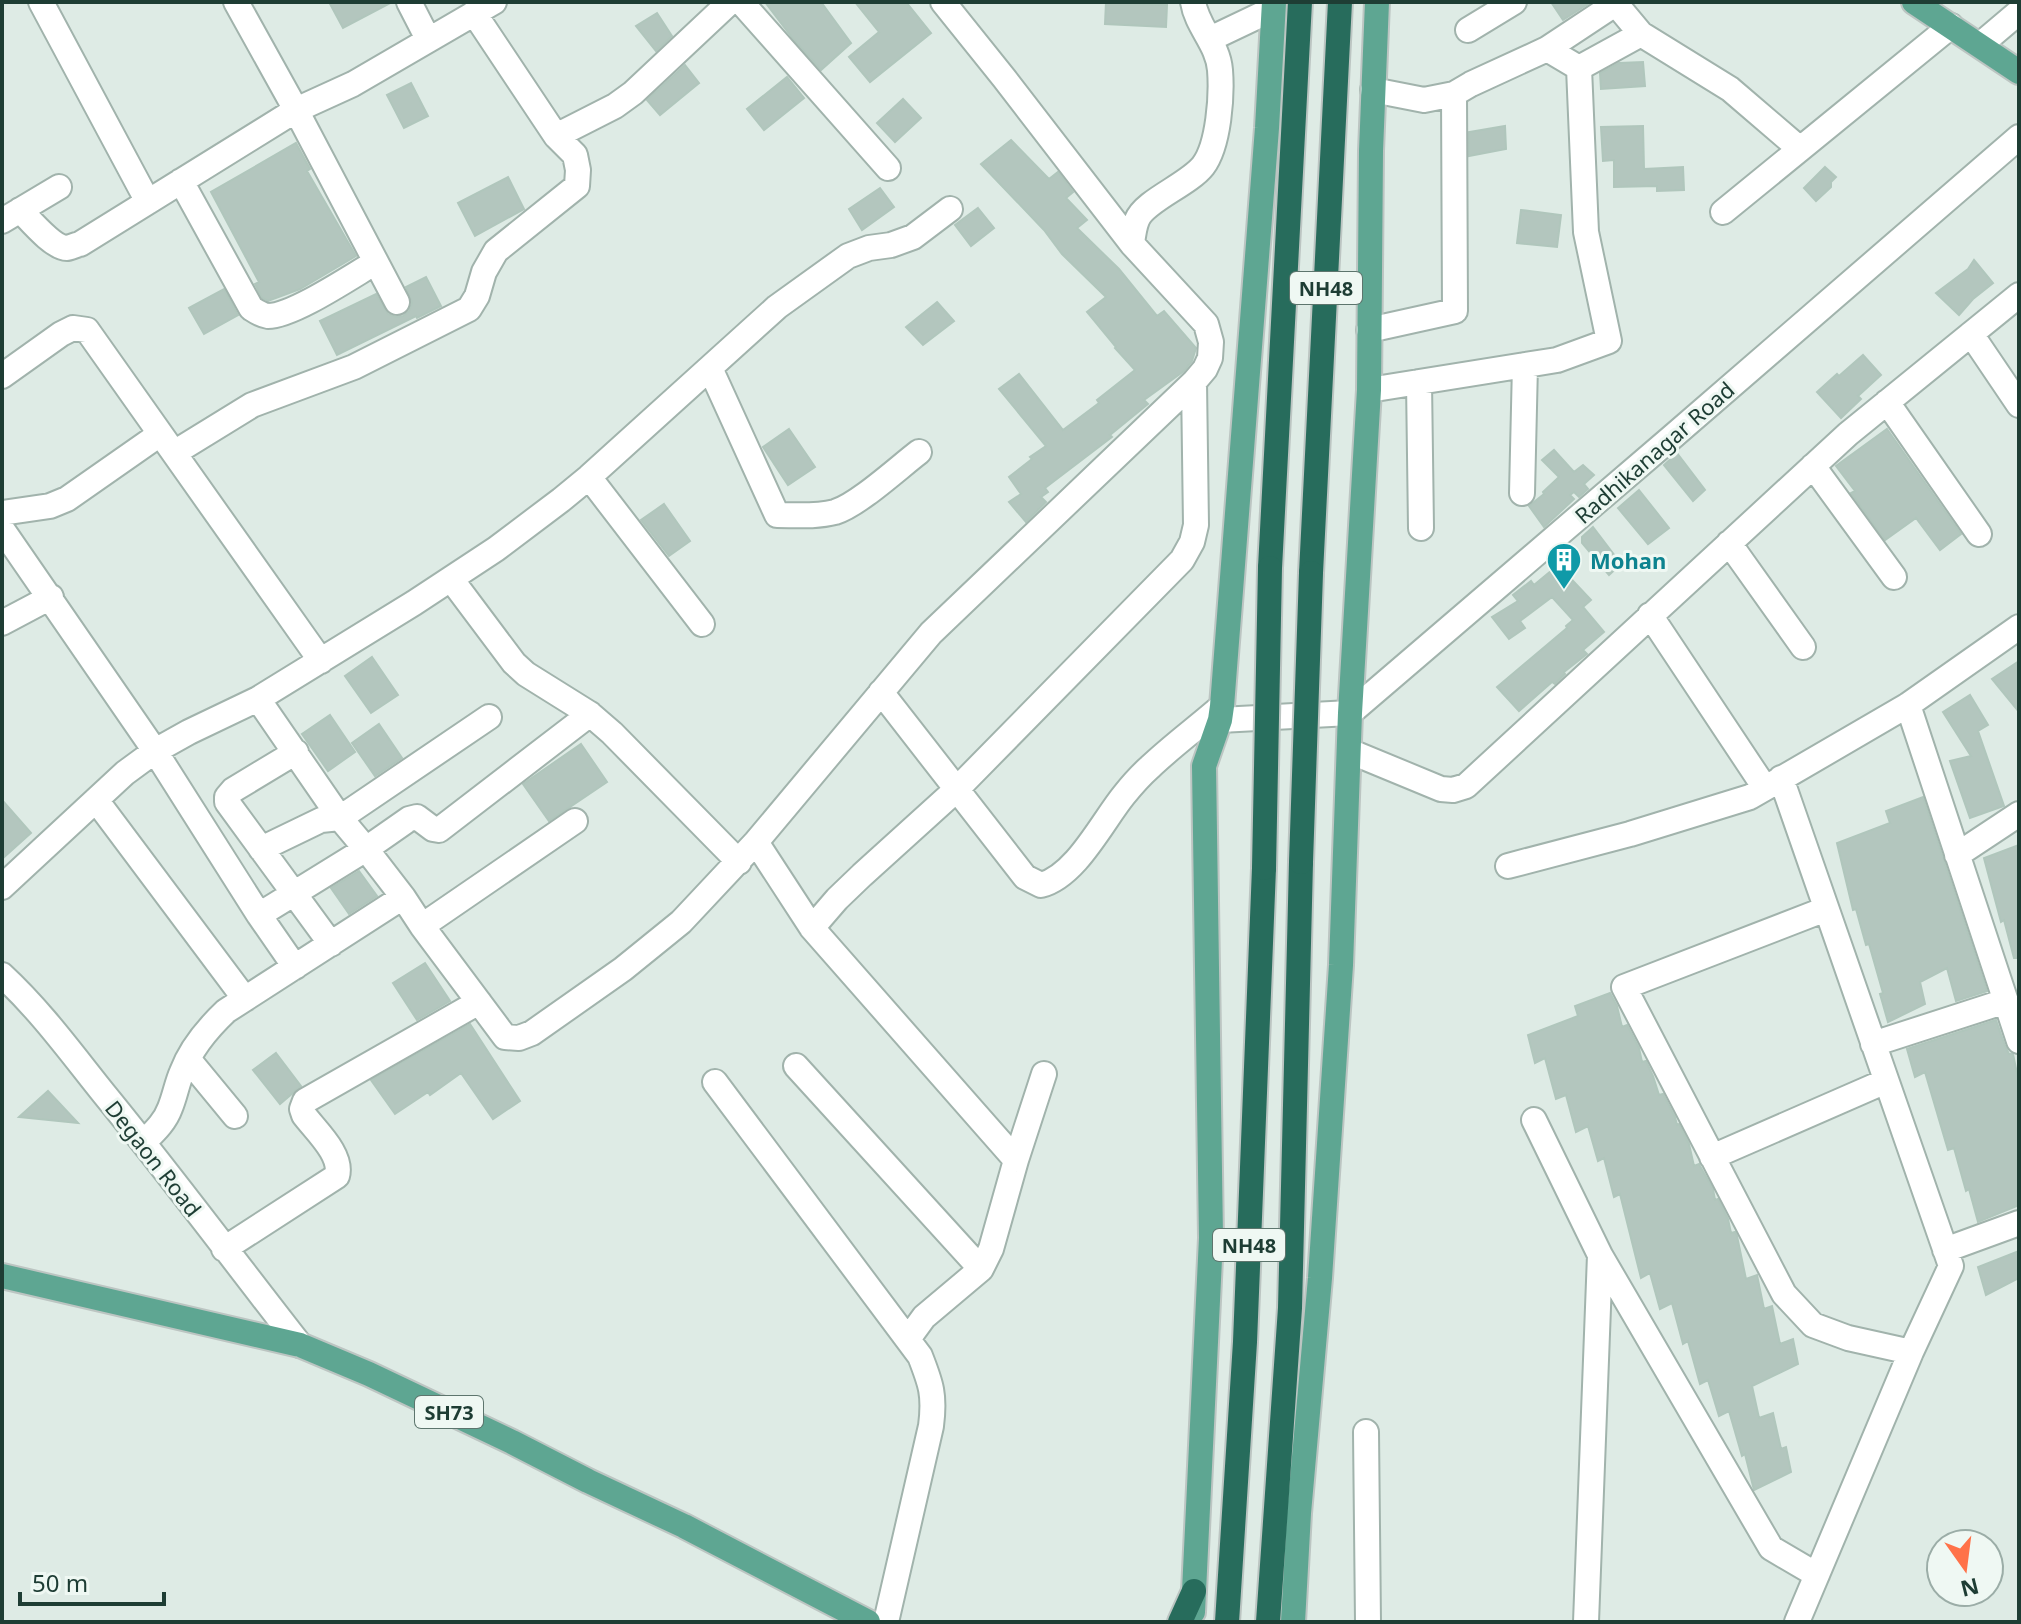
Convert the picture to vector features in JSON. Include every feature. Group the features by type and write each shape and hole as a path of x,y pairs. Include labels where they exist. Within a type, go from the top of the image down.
{"highway":[{"name":"NH48","path":"1227,1622 1245,1342 1264,868 1270,568 1300,2"},
{"name":"NH48","path":"1268,1622 1290,1308 1311,573 1340,2"},
{"path":"1180,1622 1194,1591"}],"main road":[{"path":"1293,1622 1341,965 1350,713 1369,390 1377,2"},
{"path":"1914,2 2019,72"},
{"path":"1193,1622 1211,1238 1204,766 1221,713 1274,5"},
{"name":"SH73","path":"2,1276 300,1345 512,1442 684,1526 868,1622"}],"street":[{"path":"41,2 148,202"},
{"path":"236,2 397,302"},
{"path":"409,2 428,39"},
{"path":"556,136 615,106 633,93 730,2"},
{"path":"741,2 888,168"},
{"path":"258,699 340,818 403,897 505,1037 519,1038 532,1033 623,969 681,922 739,862 931,633 1194,382 1210,358 1211,342 1206,324 1132,244 943,2"},
{"path":"1132,244 1137,218 1203,166 1214,147 1221,70 1217,52 1194,11 1193,2"},
{"path":"1468,30 1514,2"},
{"path":"1373,90 1424,100 1454,94 1547,49 1617,3 1641,34 1730,89 1800,149"},
{"path":"1210,39 1274,5"},
{"path":"2,513 50,506 67,499 167,444 252,405 354,367 469,309 496,251 577,186 578,170 575,155 556,136 484,8 353,84 296,110 80,244 68,248 61,247 11,216 59,187"},
{"path":"1980,45 2019,12"},
{"path":"1723,212 1951,26"},
{"path":"1579,68 1641,34"},
{"path":"1547,49 1579,68"},
{"path":"1369,390 1557,360 1609,341 1586,232 1579,68"},
{"path":"1369,330 1455,311 1454,94"},
{"name":"Radhikanagar Road","path":"1350,713 2019,137"},
{"path":"181,181 251,308 264,316 281,314 301,305 376,262"},
{"path":"2,887 125,773 155,751 258,699 451,579 518,533 589,477 777,307 848,256 913,237 950,209"},
{"path":"1349,751 1441,789 1453,790 1466,786 1848,434 2019,295"},
{"path":"2,376 61,334 73,328 87,330 321,661"},
{"path":"1971,334 2019,405"},
{"path":"1522,493 1525,365"},
{"path":"710,368 777,515 837,511 850,505 919,452"},
{"path":"812,928 862,875 957,789 1182,560 1192,542 1196,525 1194,382"},
{"path":"1419,382 1421,528"},
{"path":"1887,402 1979,534"},
{"path":"1813,466 1894,577"},
{"path":"589,477 702,624"},
{"path":"2,529 155,751 295,967"},
{"path":"1729,543 1803,647"},
{"path":"451,579 514,663 526,674 590,714 612,733 739,862"},
{"path":"2,623 51,597"},
{"path":"1650,615 1773,783 1826,909 1951,1266 1911,1352 1797,1622"},
{"path":"1508,866 1630,834 1750,797 1908,705 2019,627"},
{"path":"881,692 1025,877 1041,885 1052,882 1064,872 1099,833 1123,796 1149,768 1221,713 1350,713"},
{"path":"1908,705 2019,1041"},
{"path":"259,915 409,819 417,817 439,830 590,714"},
{"path":"261,849 321,820 340,818 489,717"},
{"path":"296,752 233,790 227,802 331,944"},
{"path":"96,800 245,999"},
{"path":"1957,855 2019,814"},
{"path":"422,926 575,821"},
{"path":"756,842 812,928 1016,1160"},
{"path":"144,1142 170,1110 181,1072 209,1027 226,1011 403,897"},
{"path":"1826,909 1624,987 1784,1294 1813,1325 1848,1338 1911,1352"},
{"name":"Degaon Road","path":"2,975 31,1004 144,1142 300,1345"},
{"path":"1873,1044 2006,1001"},
{"path":"224,1249 337,1176 339,1168 336,1157 304,1115 302,1109 305,1101 479,1002"},
{"path":"188,1059 235,1116"},
{"path":"796,1066 981,1269"},
{"path":"908,1339 924,1317 981,1269 991,1249 1044,1074"},
{"path":"1712,1157 1886,1081"},
{"path":"715,1082 908,1339 920,1356 932,1385 931,1426 886,1622"},
{"path":"1534,1120 1600,1255 1771,1548 1817,1575"},
{"path":"1945,1250 2019,1223"},
{"path":"1586,1622 1600,1255"},
{"path":"1366,1432 1368,1622"}],"building":[{"path":"329,2 392,2 343,28"},
{"path":"765,2 821,2 851,43 821,70"},
{"path":"855,2 906,2 931,33 870,82 849,57 879,32"},
{"path":"1106,2 1167,5 1166,27 1105,24"},
{"path":"1551,2 1591,2 1563,20"},
{"path":"657,13 672,36 656,51 636,26"},
{"path":"1643,62 1645,86 1601,89 1600,73 1619,63"},
{"path":"685,65 699,83 660,115 647,100"},
{"path":"787,77 804,98 764,130 747,109"},
{"path":"411,83 428,116 404,128 387,95"},
{"path":"903,99 921,118 895,142 877,123"},
{"path":"1505,126 1506,149 1469,156 1469,132"},
{"path":"1643,126 1644,169 1683,167 1684,190 1657,191 1657,186 1614,187 1614,160 1603,161 1601,127"},
{"path":"1011,140 1049,179 1058,172 1073,192 1066,198 1087,220 1077,228 1119,269 1157,316 1164,311 1196,348 1192,361 1184,371 1144,400 1148,404 1110,435 1112,437 1045,488 1048,492 1041,497 1046,502 1026,522 1009,502 1021,494 1009,477 1046,446 999,389 1019,374 1063,430 1135,370 1087,312 1106,297 1062,254 1044,230 981,164"},
{"path":"296,143 310,169 307,171 356,256 300,289 268,301 262,298 255,284 259,282 211,192"},
{"path":"1825,167 1836,177 1831,187 1816,201 1804,188"},
{"path":"508,177 524,209 475,236 458,203"},
{"path":"880,188 894,207 862,230 849,209"},
{"path":"978,208 994,228 971,246 955,225"},
{"path":"1521,210 1561,215 1557,247 1517,243"},
{"path":"1974,260 1993,283 1959,315 1936,293 1968,269"},
{"path":"426,277 441,306 337,355 320,321 376,294 388,314 403,316 412,303 406,287"},
{"path":"224,289 238,315 204,334 189,308"},
{"path":"937,302 954,321 923,345 906,327"},
{"path":"1863,355 1881,375 1858,396 1861,399 1841,418 1817,392"},
{"path":"789,429 815,467 788,485 763,447"},
{"path":"1887,429 1961,534 1940,550 1916,518 1885,540 1836,466"},
{"path":"1554,450 1574,472 1583,465 1594,475 1584,484 1588,489 1579,497 1574,492 1570,495 1574,499 1544,527 1529,506 1559,477 1542,460"},
{"path":"1677,453 1705,490 1693,501 1664,465"},
{"path":"1639,490 1669,528 1648,544 1618,508"},
{"path":"664,504 690,541 669,556 641,520"},
{"path":"1593,527 1621,564 1609,575 1582,543 1582,537"},
{"path":"1558,565 1591,600 1583,607 1604,632 1583,650 1587,654 1564,672 1555,684 1552,682 1519,711 1497,687 1573,620 1552,597 1520,621 1525,628 1509,639 1492,617 1518,601 1513,595 1531,581 1534,585"},
{"path":"372,657 398,695 371,713 345,676"},
{"path":"2019,661 2019,712 1992,679"},
{"path":"1970,695 1988,725 1978,731 2004,806 1970,818 1950,761 1971,756 1943,712"},
{"path":"330,715 355,752 328,771 302,734"},
{"path":"379,724 402,758 375,776 352,743"},
{"path":"581,744 607,782 549,821 523,784"},
{"path":"1923,797 1987,991 1956,1001 1947,968 1920,982 1925,1004 1888,1022 1880,994 1883,993 1869,944 1866,945 1856,909 1853,910 1837,843 1890,823 1886,811"},
{"path":"2,800 31,833 2,859"},
{"path":"2019,845 2019,958 2014,958 1984,858"},
{"path":"359,871 377,896 349,914 331,888"},
{"path":"425,963 450,1001 417,1020 393,983"},
{"path":"1610,993 1622,1027 1627,1025 1639,1048 1642,1062 1646,1061 1653,1076 1659,1095 1663,1094 1689,1144 1694,1166 1699,1164 1713,1189 1715,1200 1718,1199 1728,1219 1731,1233 1735,1232 1737,1236 1746,1279 1757,1275 1764,1309 1772,1306 1780,1344 1793,1339 1798,1364 1752,1386 1759,1418 1773,1413 1781,1449 1786,1447 1791,1472 1754,1490 1729,1411 1719,1416 1708,1380 1700,1384 1688,1341 1683,1344 1672,1303 1660,1309 1650,1273 1641,1278 1620,1194 1614,1197 1604,1158 1598,1161 1588,1126 1576,1132 1566,1095 1556,1099 1545,1058 1535,1063 1528,1035 1578,1016 1575,1006"},
{"path":"1996,1020 2009,1054 2013,1054 2019,1083 2019,1205 1978,1222 1954,1148 1948,1150 1925,1072 1915,1077 1907,1049"},
{"path":"470,1024 520,1101 493,1119 461,1073 395,1114 371,1080"},
{"path":"276,1053 301,1086 280,1104 253,1070"},
{"path":"48,1091 78,1123 19,1117"},
{"path":"2019,1251 2019,1278 1986,1295 1978,1267"}],"place":[{"name":"Mohan","path":"1564,591"}]}
